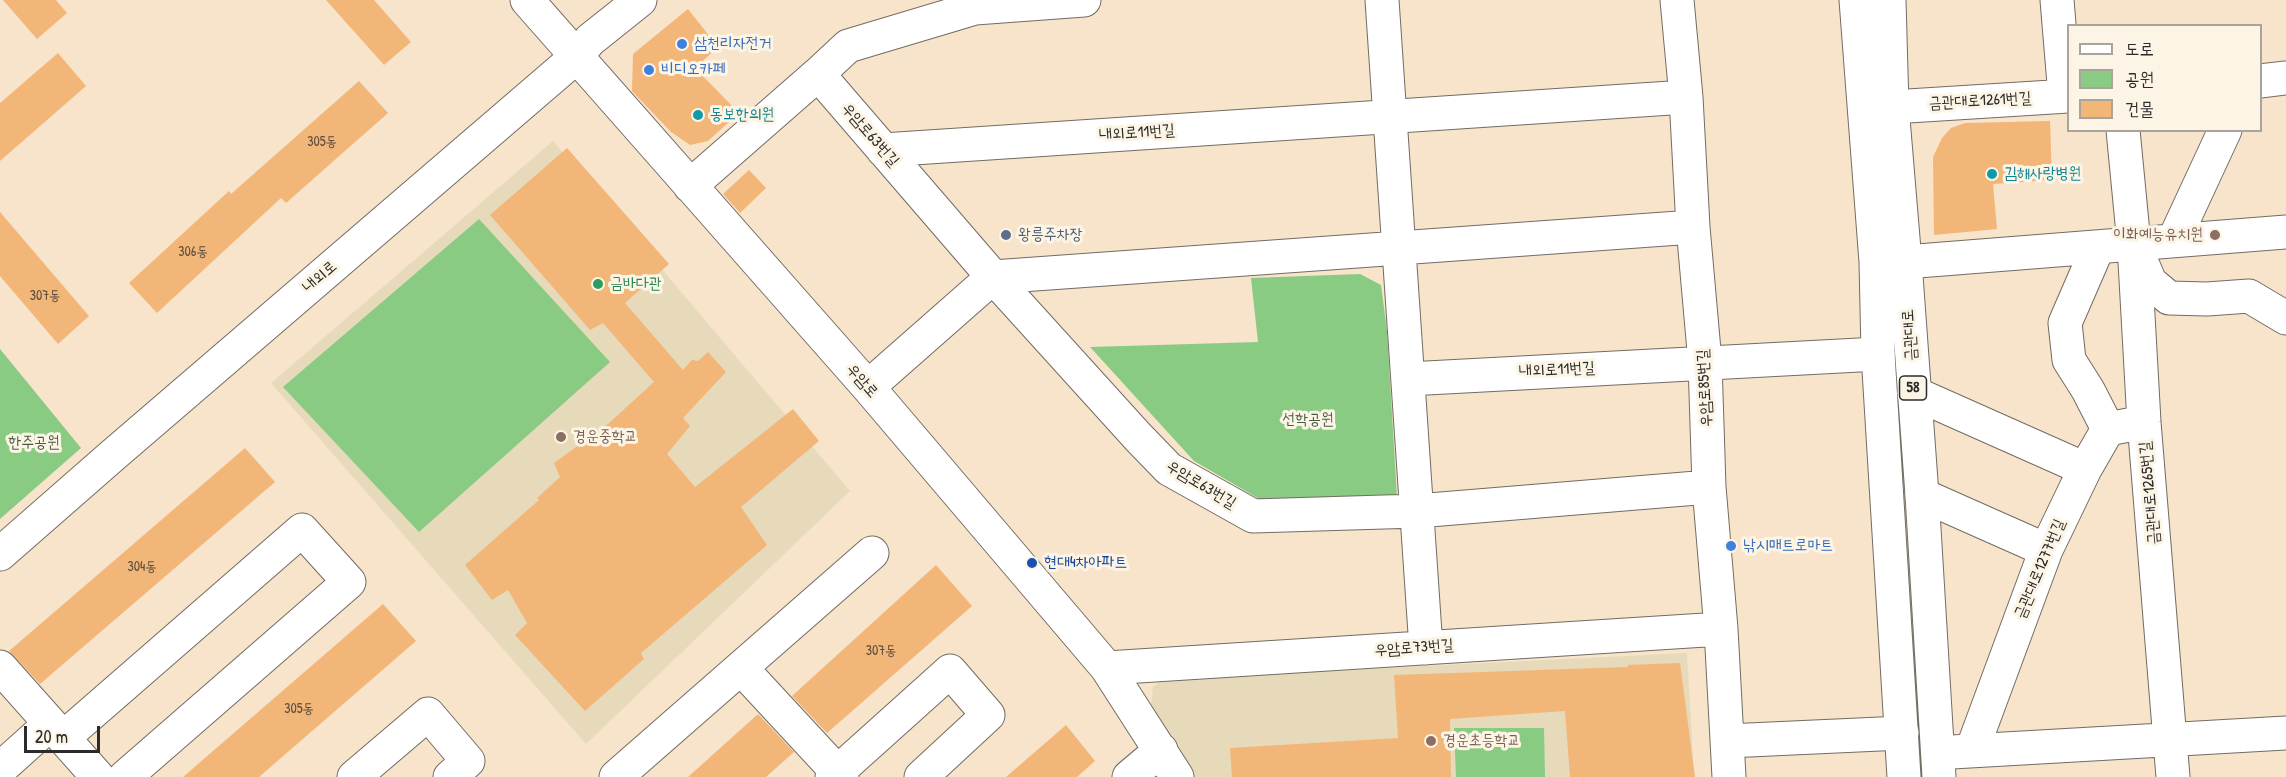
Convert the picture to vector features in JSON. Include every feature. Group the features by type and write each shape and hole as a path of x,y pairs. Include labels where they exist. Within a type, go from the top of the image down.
{"street":[{"name":"우암로","path":"526,0 868,387 1107,668 1169,764"},
{"name":"내외로","path":"0,555 121,448 575,58 591,40 640,0"},
{"path":"690,186 848,46 975,4 1084,0"},
{"path":"1382,0 1426,648"},
{"name":"우암로85번길","path":"1677,0 1705,362 1709,487 1721,629 1729,777"},
{"name":"금관대로","path":"1856,0 1876,262 1878,354 1904,777"},
{"name":"금관대로","path":"1889,0 1892,106 1922,495 1938,766"},
{"path":"2057,0 2067,96"},
{"name":"우암로63번길","path":"818,74 993,277 1137,437 1169,469 1253,516 1417,511"},
{"path":"2262,81 2286,78"},
{"name":"금관대로1261번길","path":"1892,106 2067,96"},
{"name":"내외로11번길","path":"883,150 1686,98"},
{"name":"금관대로1265번길","path":"2123,132 2134,244 2145,422 2174,777"},
{"path":"2174,240 2224,132"},
{"path":"868,387 993,277 1693,227"},
{"path":"1905,262 2286,232"},
{"path":"2134,244 2150,282 2169,298 2207,300 2248,296 2286,318"},
{"path":"2098,246 2066,323 2069,360 2108,429 2145,422"},
{"name":"내외로11번길","path":"1408,378 1878,354"},
{"path":"1914,393 2085,469"},
{"name":"금관대로1277번길","path":"1972,750 2046,550 2085,469 2108,429"},
{"path":"1417,511 1709,487"},
{"path":"1922,495 2046,550"},
{"path":"0,667 57,731 103,776 349,582 302,530 57,731 0,769"},
{"path":"616,777 872,553"},
{"name":"우암로73번길","path":"1107,668 1721,629"},
{"path":"741,668 837,775 950,670 988,715 921,777"},
{"path":"354,777 428,714 468,761 450,777"},
{"path":"1727,741 1902,733"},
{"path":"1938,766 1972,750 2286,733"},
{"path":"1129,777 1169,764"}],"shaded area":[{"name":"경운중학교","path":"553,141 850,491 586,744 271,383"},
{"name":"경운초등학교","path":"1687,653 1694,777 1190,777 1151,706 1153,687 1163,679"}],"green space":[{"path":"479,219 610,362 419,532 283,387"},
{"name":"선학공원","path":"1360,274 1381,285 1387,331 1397,497 1268,504 1194,461 1090,347 1258,342 1251,278"},
{"name":"한주공원","path":"0,349 81,448 0,519"},
{"path":"1454,728 1544,728 1545,777 1456,777"}],"building":[{"path":"3,0 56,0 67,13 37,39"},
{"path":"326,0 374,0 411,42 384,65"},
{"path":"688,9 718,47 695,68 739,113 708,141 690,145 671,132 632,91 633,54"},
{"path":"58,53 86,86 0,161 0,103"},
{"path":"359,81 388,113 286,203 281,198 157,313 129,283 229,191 231,194"},
{"name":"김해사랑병원","path":"2050,121 2052,180 1993,184 1997,229 1934,235 1933,157 1942,138 1951,128 1965,123"},
{"path":"567,148 669,264 625,303 683,370 692,360 698,361 708,352 726,372 683,418 690,426 667,454 695,487 793,409 819,441 741,507 767,545 641,653 644,659 585,711 515,635 527,623 508,590 492,600 465,565 539,500 537,498 560,477 554,463 608,424 654,382 603,323 590,330 490,215"},
{"path":"749,170 766,188 740,213 723,194"},
{"path":"0,212 89,316 58,344 0,276"},
{"path":"245,448 275,482 40,684 9,651"},
{"path":"936,565 972,606 827,733 792,696"},
{"path":"383,604 416,641 259,777 183,777"},
{"path":"1680,663 1695,777 1570,777 1565,711 1450,719 1451,777 1232,777 1230,748 1398,738 1394,675 1628,667 1628,665"},
{"path":"758,714 794,752 766,777 688,777"},
{"path":"1066,725 1095,761 1077,777 1006,777"}],"place":[{"name":"삼천리자전거","path":"682,44"},
{"name":"비디오카페","path":"649,70"},
{"name":"동보한의원","path":"698,115"},
{"name":"김해사랑병원","path":"1992,174"},
{"name":"왕릉주차장","path":"1006,235"},
{"name":"이화예능유치원","path":"2215,235"},
{"name":"금바다관","path":"598,284"},
{"name":"경운중학교","path":"561,437"},
{"name":"낚시매트로마트","path":"1731,546"},
{"name":"현대4차아파트","path":"1032,563"},
{"name":"경운초등학교","path":"1431,741"}]}
